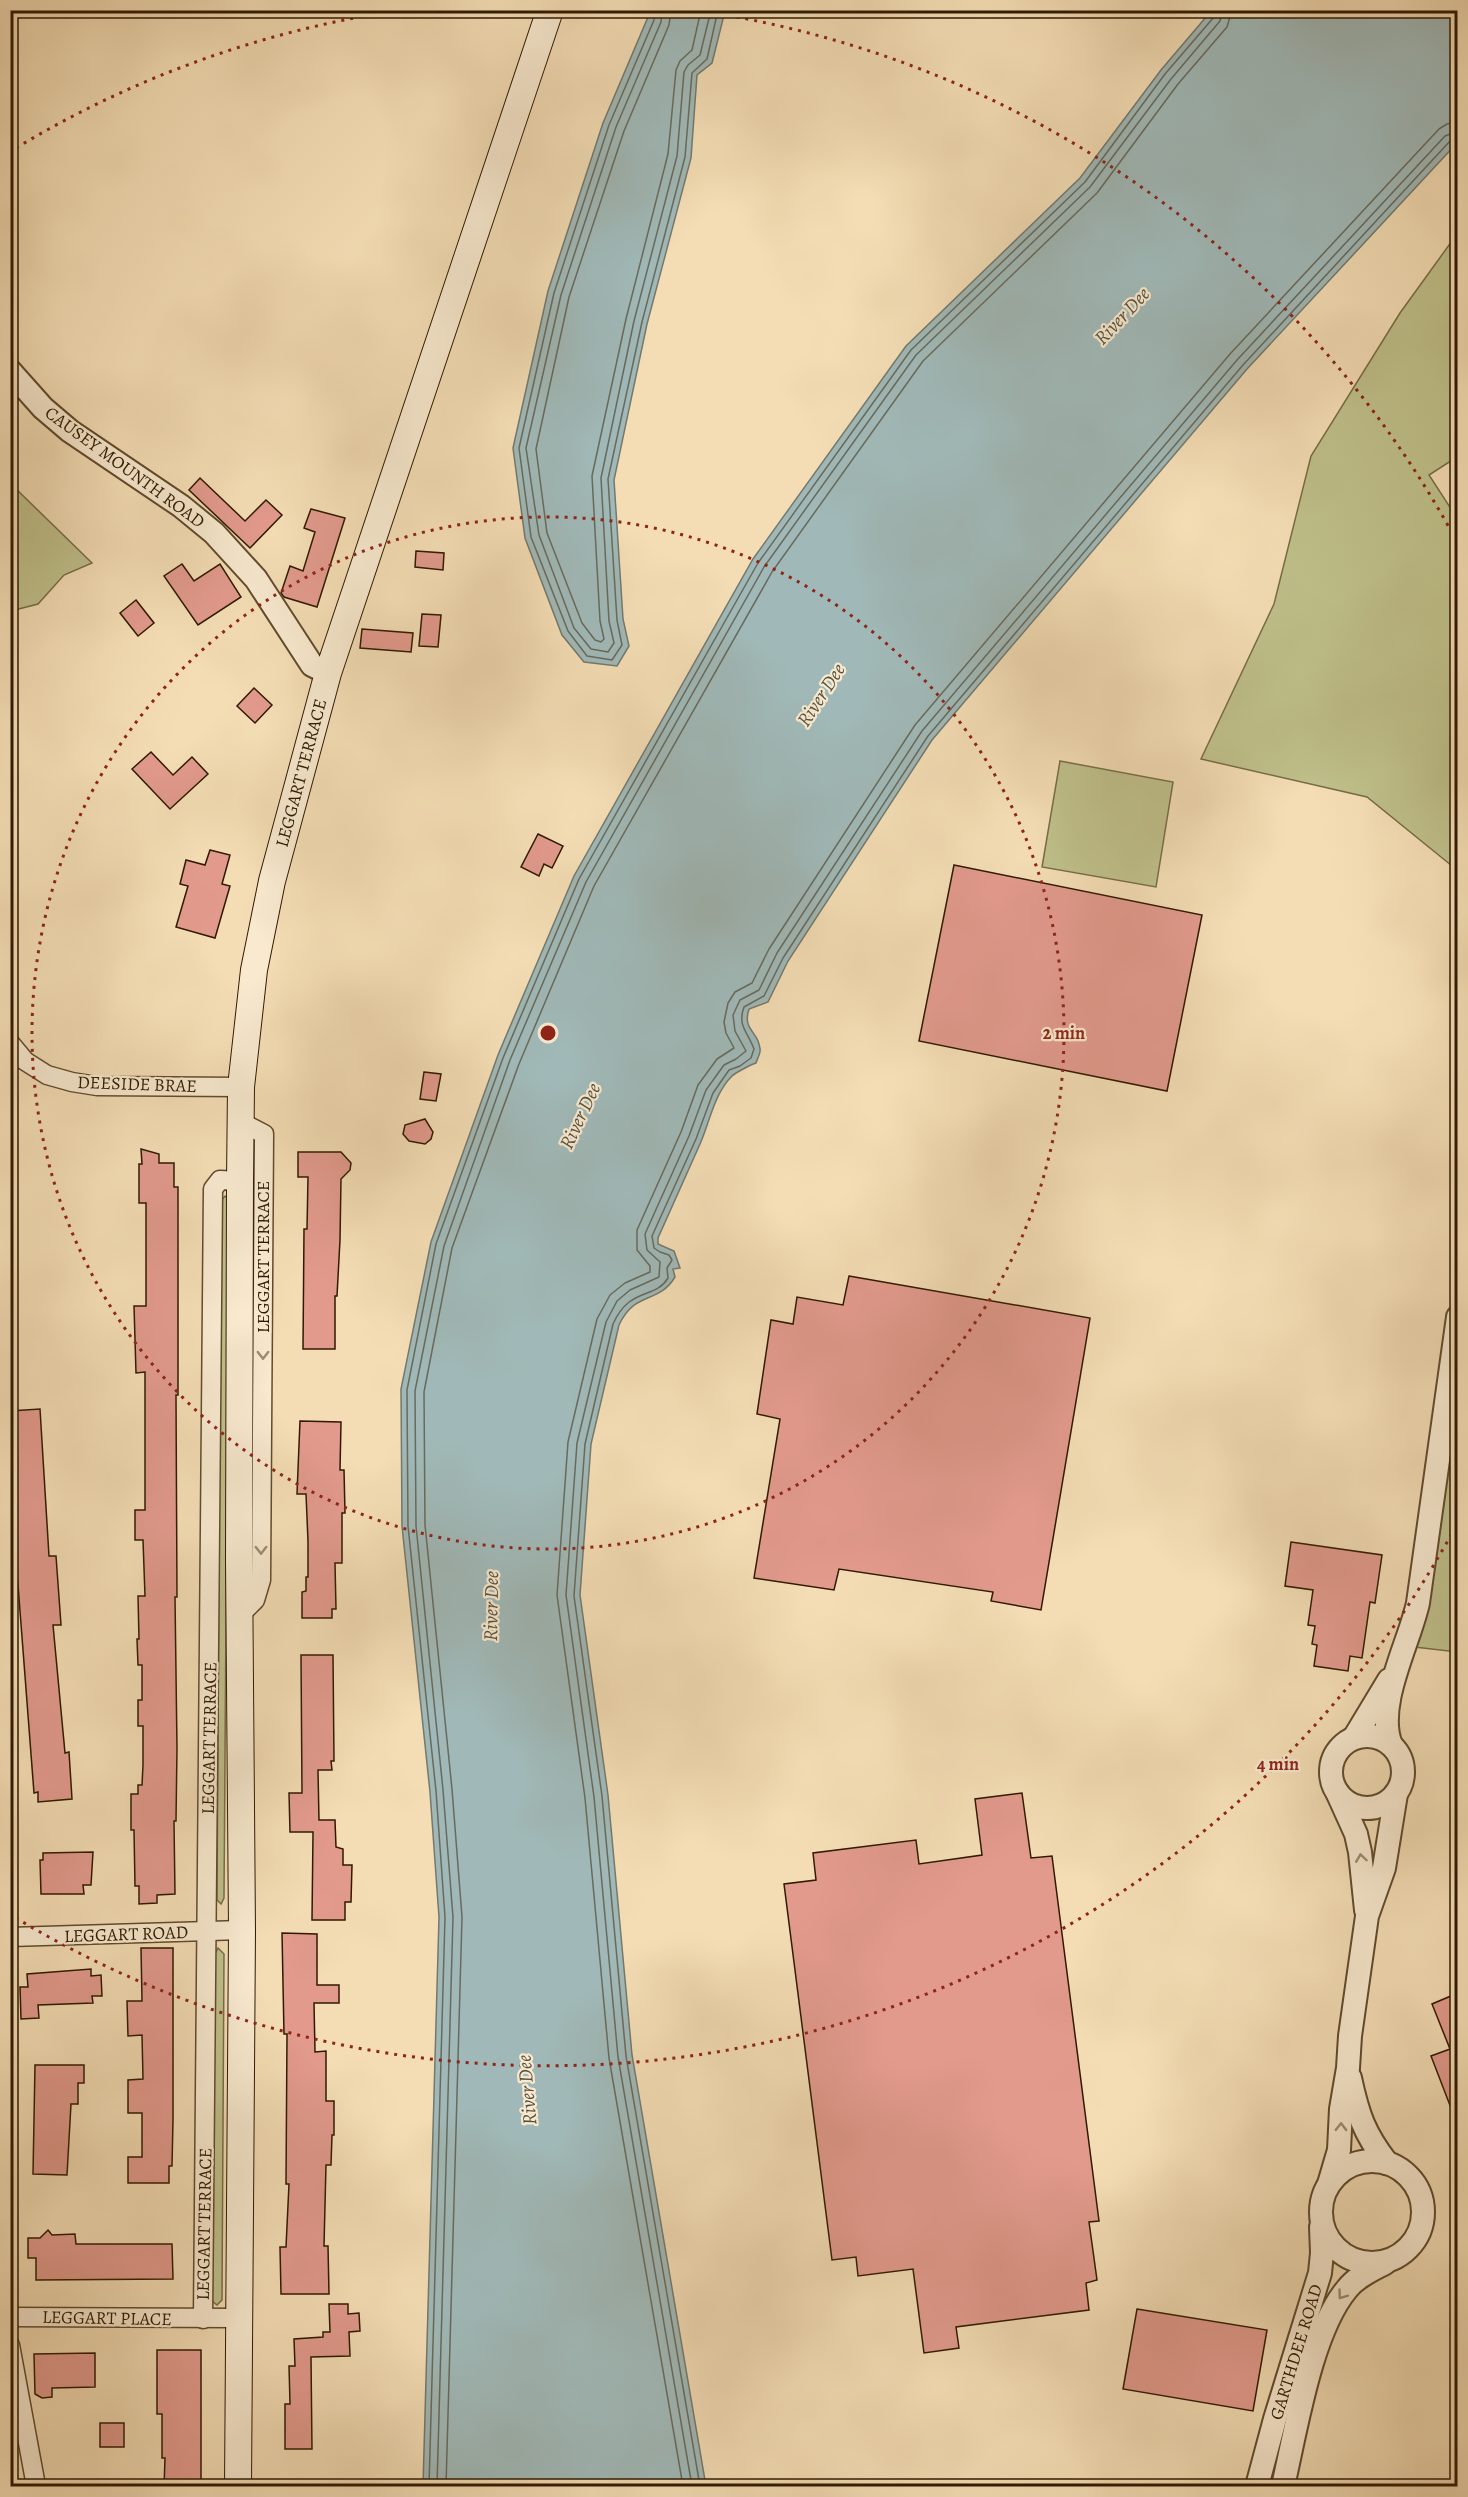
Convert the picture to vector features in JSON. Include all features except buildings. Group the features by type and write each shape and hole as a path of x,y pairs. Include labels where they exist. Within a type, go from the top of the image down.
{"main road":[{"name":"LEGGART TERRACE","path":"238,2487 242,1930 239,1616 241,1086 255,970 272,881 328,673 550,10"}],"street":[{"name":"CAUSEY MOUNTH ROAD","path":"10,371 43,408 70,431 181,506 214,533 256,579 312,665 328,673"},
{"name":"DEESIDE BRAE","path":"10,1043 25,1061 48,1075 72,1082 97,1086 241,1086"},
{"name":"LEGGART TERRACE","path":"239,1616 255,1600 261,1580 264,1134 241,1122"},
{"name":"LEGGART TERRACE","path":"203,2319 213,1189 220,1180 240,1181"},
{"path":"1367,1916 1356,1834 1336,1791 1331,1771 1338,1751 1354,1738 1397,1666 1412,1629 1418,1604 1458,1317"},
{"path":"1329,2184 1340,2172 1355,2164 1371,2161 1387,2163 1402,2171 1413,2182 1421,2196 1423,2212 1414,2242 1403,2253 1389,2261 1366,2263 1344,2255 1332,2245 1324,2231 1321,2216 1322,2199 1340,2150 1341,2109 1367,1916 1384,1868 1396,1794 1403,1774 1403,1763 1391,1745 1386,1721 1397,1666"},
{"path":"1354,1738 1370,1736 1391,1745"},
{"path":"1336,1791 1354,1805 1365,1808 1377,1807 1396,1794"},
{"name":"LEGGART ROAD","path":"10,1937 242,1930"},
{"path":"1348,2068 1361,2123 1387,2163"},
{"name":"GARTHDEE ROAD","path":"1257,2487 1275,2419 1320,2273 1323,2253 1321,2216"},
{"name":"GARTHDEE ROAD","path":"1283,2487 1320,2336 1331,2310 1348,2287 1363,2275 1389,2261"},
{"name":"LEGGART PLACE","path":"10,2317 239,2318"},
{"path":"10,2345 36,2487"}],"green space":[{"path":"1457,234 1457,457 1429,475 1457,518 1457,870 1367,797 1201,759 1274,604 1311,456 1400,313"},
{"path":"11,484 92,563 64,575 38,604 11,611"},
{"path":"1060,761 1173,782 1156,887 1042,867"},
{"path":"225,1196 229,1200 224,1898 221,1904 217,1900 221,1201"},
{"path":"1457,1317 1457,1652 1406,1646"},
{"path":"218,1948 224,1954 222,2300 217,2305 212,2301 213,1958"}],"water":[{"name":"River Dee","path":"1212,10 1457,11 1457,143 1247,369 932,740 788,961 768,1002 749,1009 747,1016 749,1027 757,1038 760,1049 756,1063 734,1075 721,1091 658,1238 658,1244 674,1251 680,1268 673,1269 675,1277 668,1286 632,1307 619,1325 591,1444 580,1595 608,1795 632,2055 706,2486 423,2486 439,1917 430,1792 402,1526 401,1389 431,1242 498,1055 574,876 753,559 906,346 1080,178 1161,70"},
{"path":"649,11 725,11 712,63 697,75 691,158 647,324 614,480 623,619 629,646 617,666 584,662 562,635 525,538 513,448 548,291 603,123"}]}
